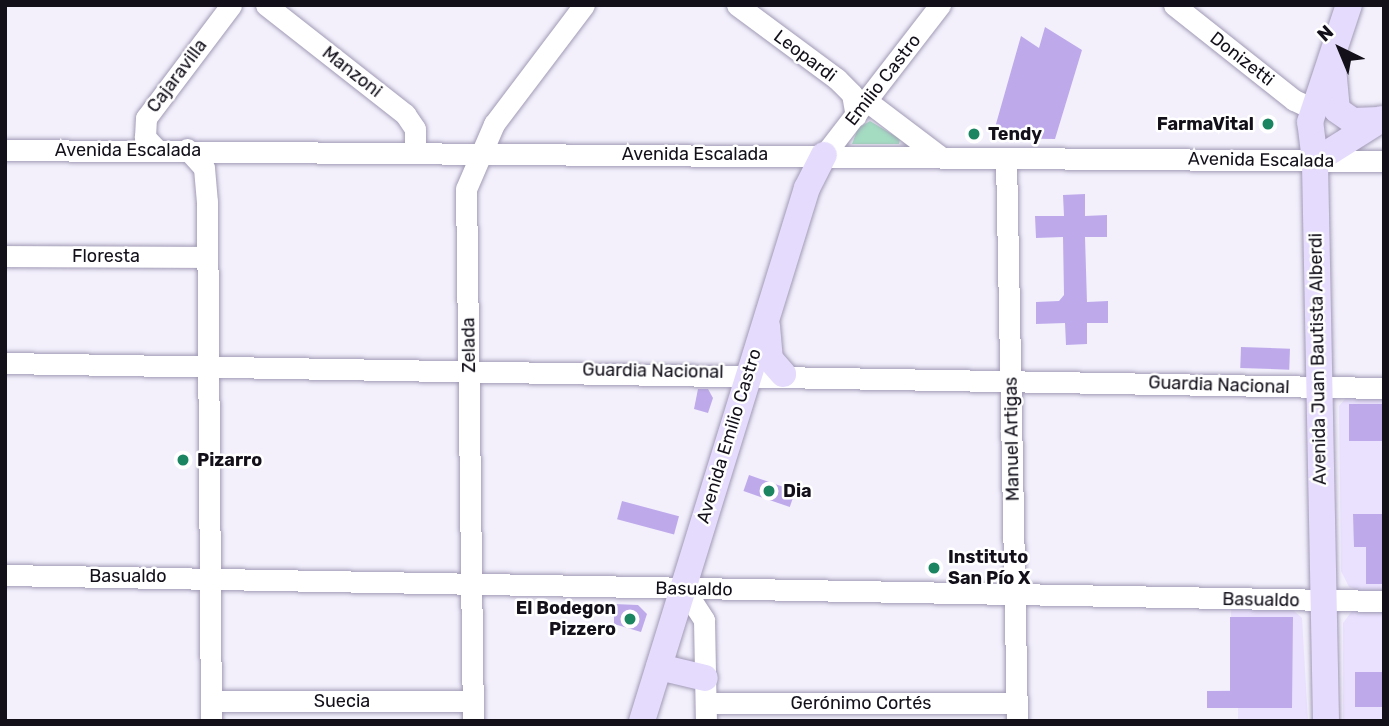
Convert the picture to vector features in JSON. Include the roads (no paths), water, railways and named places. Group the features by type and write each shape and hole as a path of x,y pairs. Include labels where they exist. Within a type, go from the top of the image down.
{"main road":[{"name":"Avenida Juan Bautista Alberdi","path":"1326,721 1315,161 1310,137 1313,109 1334,55 1349,5"},
{"path":"1334,55 1337,110 1353,121 1383,127"},
{"path":"1315,161 1383,127"},
{"name":"Avenida Emilio Castro","path":"642,721 747,373 807,188 824,155"},
{"path":"768,310 767,350 783,374"},
{"path":"659,667 706,700"}],"street":[{"name":"Cajaravilla","path":"158,150 145,137 146,118 231,5"},
{"name":"Manzoni","path":"266,5 405,114 415,129 415,152"},
{"name":"Zelada","path":"473,711 466,189 477,153 584,5"},
{"name":"Leopardi","path":"737,5 837,79 862,109"},
{"name":"Emilio Castro","path":"824,155 940,5"},
{"name":"Donizetti","path":"1174,5 1294,100 1313,109"},
{"path":"862,109 938,155"},
{"name":"Avenida Escalada","path":"5,150 187,149 1384,161"},
{"path":"187,149 204,168 212,576 211,711"},
{"name":"Manuel Artigas","path":"1006,158 1016,712"},
{"name":"Floresta","path":"5,256 206,257"},
{"name":"Guardia Nacional","path":"5,363 747,373 1384,388"},
{"name":"Basualdo","path":"5,575 212,576 684,589 1384,601"},
{"path":"684,589 704,620 706,700"},
{"name":"Gerónimo Cortés","path":"706,700 1016,712"},
{"name":"Suecia","path":"211,711 473,711"}],"place":[{"name":"FarmaVital","path":"1268,124"},
{"name":"Tendy","path":"974,134"},
{"name":"Pizarro","path":"183,460"},
{"name":"Dia","path":"769,491"},
{"name":"Instituto San Pío X","path":"934,568"},
{"name":"El Bodegon Pizzero","path":"630,619"}]}
